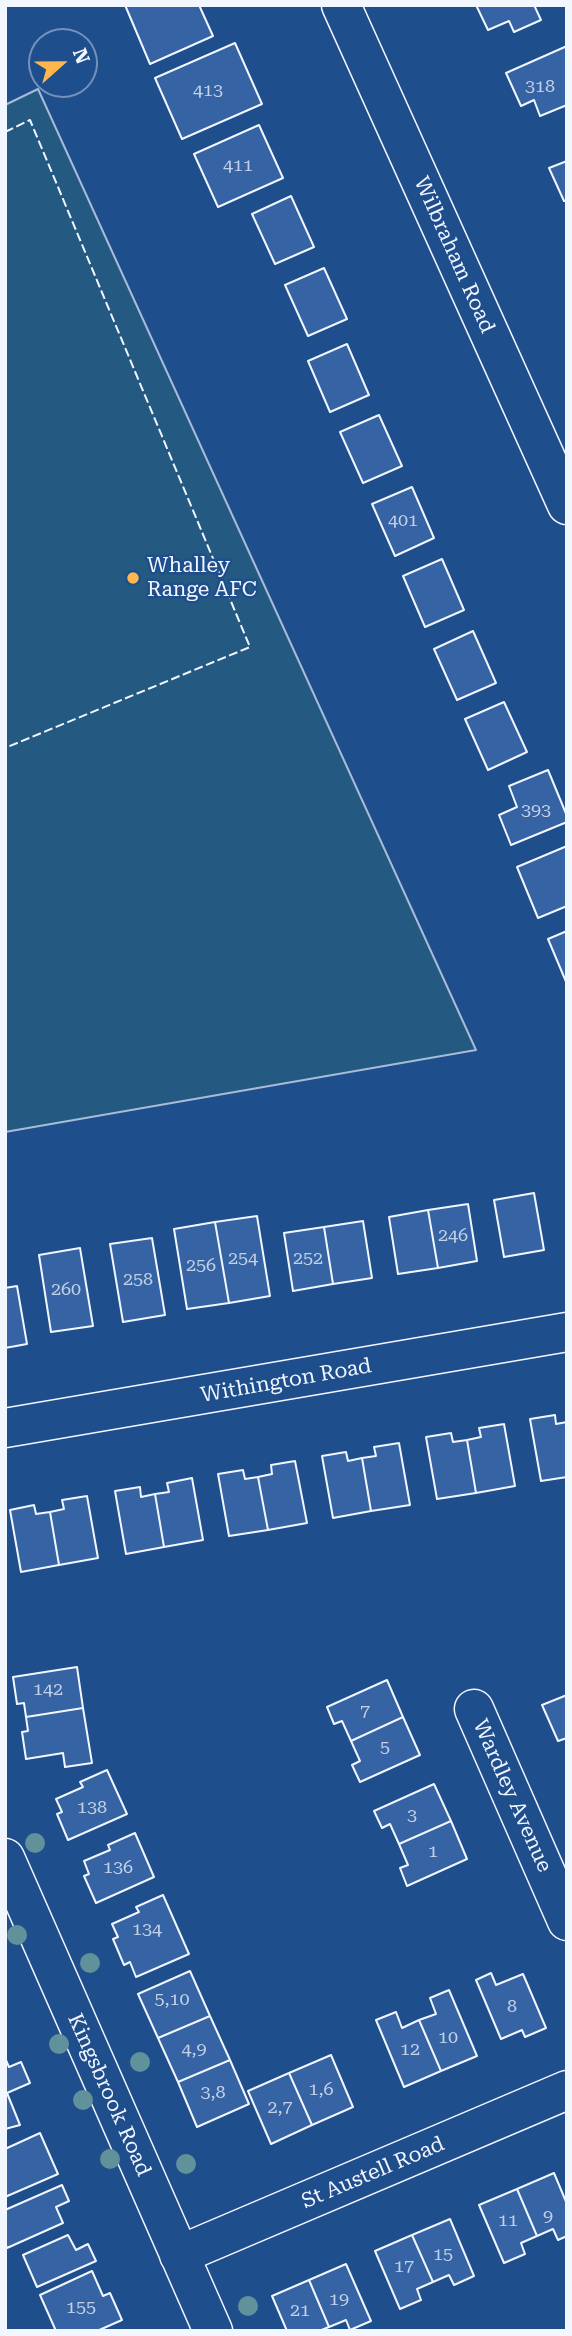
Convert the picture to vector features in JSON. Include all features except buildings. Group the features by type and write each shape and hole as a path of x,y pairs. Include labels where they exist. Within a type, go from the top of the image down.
{"main road":[{"name":"Wilbraham Road","path":"341,5 567,505"},
{"name":"Withington Road","path":"5,1429 567,1332"},
{"name":"Wardley Avenue","path":"474,1709 567,1921"},
{"name":"Kingsbrook Road","path":"5,1858 213,2331"},
{"name":"St Austell Road","path":"179,2255 567,2090"}],"shaded area":[{"name":"Whalley Range AFC","path":"28,94 28,98 42,98 476,1050 5,1132 5,105"}],"fence":[{"path":"5,132 30,120 250,647 5,748"}],"place":[{"name":"Whalley Range AFC","path":"133,578"}]}
